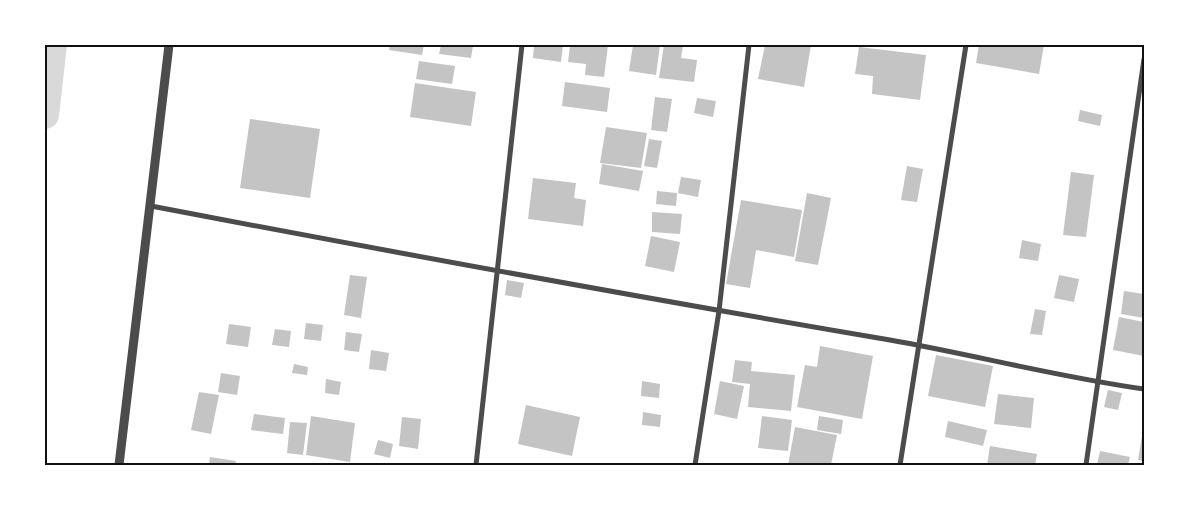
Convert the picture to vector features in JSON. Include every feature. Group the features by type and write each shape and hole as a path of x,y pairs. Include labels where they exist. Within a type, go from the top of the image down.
{"street":[{"path":"119,465 169,45"},
{"path":"476,465 522,45"},
{"path":"696,465 720,311 749,45"},
{"path":"900,465 966,45"},
{"path":"1086,465 1144,59"},
{"path":"151,206 498,272 919,346 1098,382 1144,388"}],"building":[{"path":"390,45 424,45 422,55 389,50"},
{"path":"441,45 473,45 471,58 439,54"},
{"path":"534,45 563,45 561,62 533,58"},
{"path":"570,45 608,45 604,77 585,75 586,64 568,62"},
{"path":"633,45 660,45 656,75 629,71"},
{"path":"664,45 683,45 681,58 697,60 694,82 659,78"},
{"path":"765,45 811,45 804,87 758,79"},
{"path":"979,45 1044,45 1039,74 976,63"},
{"path":"859,47 926,55 920,100 872,94 873,76 855,74"},
{"path":"419,61 455,66 452,84 416,79"},
{"path":"565,82 610,88 607,112 562,106"},
{"path":"415,83 476,92 471,126 410,117"},
{"path":"655,97 672,99 667,132 651,130"},
{"path":"697,98 716,101 713,117 694,113"},
{"path":"1080,110 1102,115 1100,126 1078,121"},
{"path":"250,119 320,129 310,198 240,188"},
{"path":"606,127 647,133 641,168 600,163"},
{"path":"649,139 662,141 657,168 644,166"},
{"path":"602,164 643,171 639,191 599,184"},
{"path":"907,166 923,169 917,202 901,200"},
{"path":"1071,172 1094,175 1086,237 1063,235"},
{"path":"681,177 701,180 698,197 678,193"},
{"path":"533,178 576,183 574,198 586,200 583,226 528,219"},
{"path":"657,191 677,193 676,206 656,204"},
{"path":"807,193 831,198 818,265 795,261"},
{"path":"741,200 802,210 794,257 756,250 750,288 726,284"},
{"path":"652,212 682,214 680,234 652,232"},
{"path":"651,236 680,242 674,272 645,266"},
{"path":"1022,240 1041,244 1038,261 1019,258"},
{"path":"350,275 367,277 361,318 344,315"},
{"path":"1059,275 1079,279 1074,302 1054,298"},
{"path":"507,280 524,283 521,298 505,295"},
{"path":"1124,291 1144,294 1144,318 1121,314"},
{"path":"1035,309 1046,311 1042,335 1030,334"},
{"path":"1119,317 1144,322 1144,356 1113,350"},
{"path":"306,323 323,325 321,341 304,339"},
{"path":"229,324 251,327 248,347 226,344"},
{"path":"275,329 291,331 289,347 272,345"},
{"path":"346,332 362,334 359,352 344,350"},
{"path":"820,346 873,356 862,419 797,407 805,365 817,367"},
{"path":"371,350 389,353 386,371 369,369"},
{"path":"936,355 993,366 985,407 928,396"},
{"path":"735,360 752,362 751,371 795,375 791,411 748,407 750,384 732,382"},
{"path":"294,364 308,367 307,375 292,373"},
{"path":"221,373 240,376 237,395 218,392"},
{"path":"326,379 341,382 339,395 325,393"},
{"path":"642,381 660,384 659,398 641,396"},
{"path":"720,381 744,386 737,419 714,414"},
{"path":"1108,390 1122,393 1118,410 1104,407"},
{"path":"199,392 219,395 211,434 191,430"},
{"path":"998,394 1034,398 1031,428 994,424"},
{"path":"526,405 580,417 572,456 518,444"},
{"path":"643,412 661,415 660,427 642,425"},
{"path":"254,414 285,418 283,434 251,430"},
{"path":"311,416 355,423 350,462 306,455"},
{"path":"762,416 792,420 788,451 758,448"},
{"path":"819,416 843,420 841,434 817,430"},
{"path":"402,417 421,419 418,449 399,446"},
{"path":"948,421 987,430 983,446 945,437"},
{"path":"290,422 307,423 303,455 287,453"},
{"path":"795,427 837,435 831,465 788,465"},
{"path":"1144,430 1144,461 1138,460"},
{"path":"378,440 393,444 390,458 374,454"},
{"path":"990,446 1037,454 1035,465 987,465"},
{"path":"1100,451 1130,457 1128,465 1097,465"},
{"path":"210,457 236,461 235,465 209,465"}],"waterway":[{"path":"45,115 53,45"}]}
